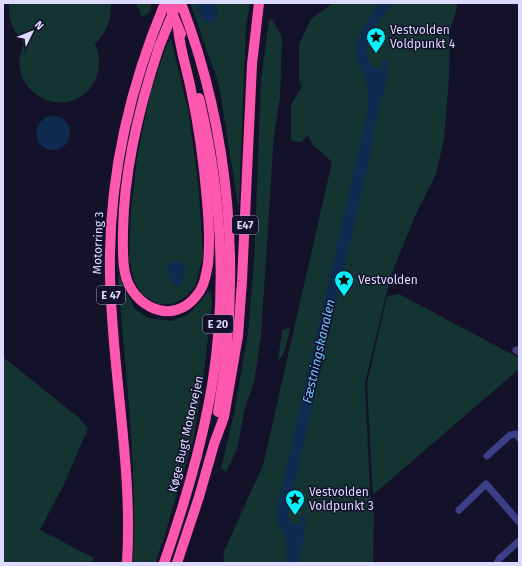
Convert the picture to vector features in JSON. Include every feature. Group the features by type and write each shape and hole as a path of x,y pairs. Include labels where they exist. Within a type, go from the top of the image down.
{"highway":[{"name":"Køge Bugt Motorvejen","path":"164,563 193,473 208,409 217,344 220,286 220,245 217,205 206,124 184,42 167,3"},
{"name":"Motorring 3","path":"127,563 127,480 112,312 110,243 114,187 126,121 136,83 153,32 167,3"},
{"name":"E 47","path":"177,3 159,47 138,115 130,156 123,217 123,260 128,282 132,291 138,298 152,308 160,311 179,309 189,303 199,292 205,278 209,242 206,185 202,148 191,88 179,45 178,28"},
{"name":"Køge Bugt Motorvejen","path":"181,3 206,78 220,142 227,193 231,266 229,333 214,444"},
{"name":"E47","path":"214,444 224,417 238,336 242,281 251,79 258,3"},
{"name":"E 20","path":"177,563 199,497 214,444"}],"street":[{"path":"487,456 510,435 516,434 519,438"},
{"path":"459,510 486,484 519,522"},
{"path":"497,563 503,554 519,541"},
{"path":"503,554 503,563"}],"green space":[{"path":"9,3 111,3 108,25 95,44 99,58 97,76 84,94 71,101 56,102 42,98 30,89 22,76 20,61 24,43 14,30 10,20"},
{"path":"136,3 152,3 149,13 142,17"},
{"path":"190,3 198,3 197,7 206,22 212,23 217,18 218,14 213,3 250,3 246,27 238,205 219,85"},
{"name":"Vestvolden","path":"333,3 458,3 450,31 449,78 444,139 436,174 415,216 391,275 365,383 370,493 374,514 373,563 225,563 223,554 263,465 332,162 313,145 308,135 301,142 291,141 291,105 302,86 299,80 299,44 311,19"},
{"path":"272,19 282,37 280,98 274,135 261,336 254,383 245,408 237,449 226,472 221,468 234,414 248,332 254,262 261,79 269,20"},
{"path":"171,39 189,114 199,191 203,257 195,286 185,298 171,304 157,304 142,294 134,280 129,258 131,211 137,158 150,94 167,44"},
{"path":"120,274 123,287 135,309 148,318 172,321 190,313 210,290 212,302 203,381 194,437 164,538 155,563 133,563 134,492 118,278"},
{"path":"399,294 519,358 519,369 373,495 367,384 387,296"},
{"path":"289,328 290,330 286,347 283,355 278,361 282,330"},
{"path":"3,357 79,418 88,429 64,484 40,530 94,558 92,563 3,563"}],"water":[{"path":"198,3 213,3 218,14 217,18 212,23 206,23 200,16 197,9"},
{"name":"Fæstningskanalen","path":"380,3 392,3 372,33 367,50 368,58 372,65 379,70 383,60 389,59 386,82 373,133 374,139 288,513 289,521 295,524 299,524 301,516 306,516 304,540 298,563 286,563 287,551 285,536 277,522 279,499 368,109 368,91 366,81 356,55 357,41 365,24"},
{"path":"53,116 65,121 70,133 65,145 53,150 41,145 36,133 41,121"},
{"path":"177,261 185,266 186,271 180,287 175,286 167,272 169,266"}],"place":[{"name":"Vestvolden Voldpunkt 4","path":"376,54"},
{"name":"Vestvolden","path":"344,297"},
{"name":"Vestvolden Voldpunkt 3","path":"295,516"}]}
